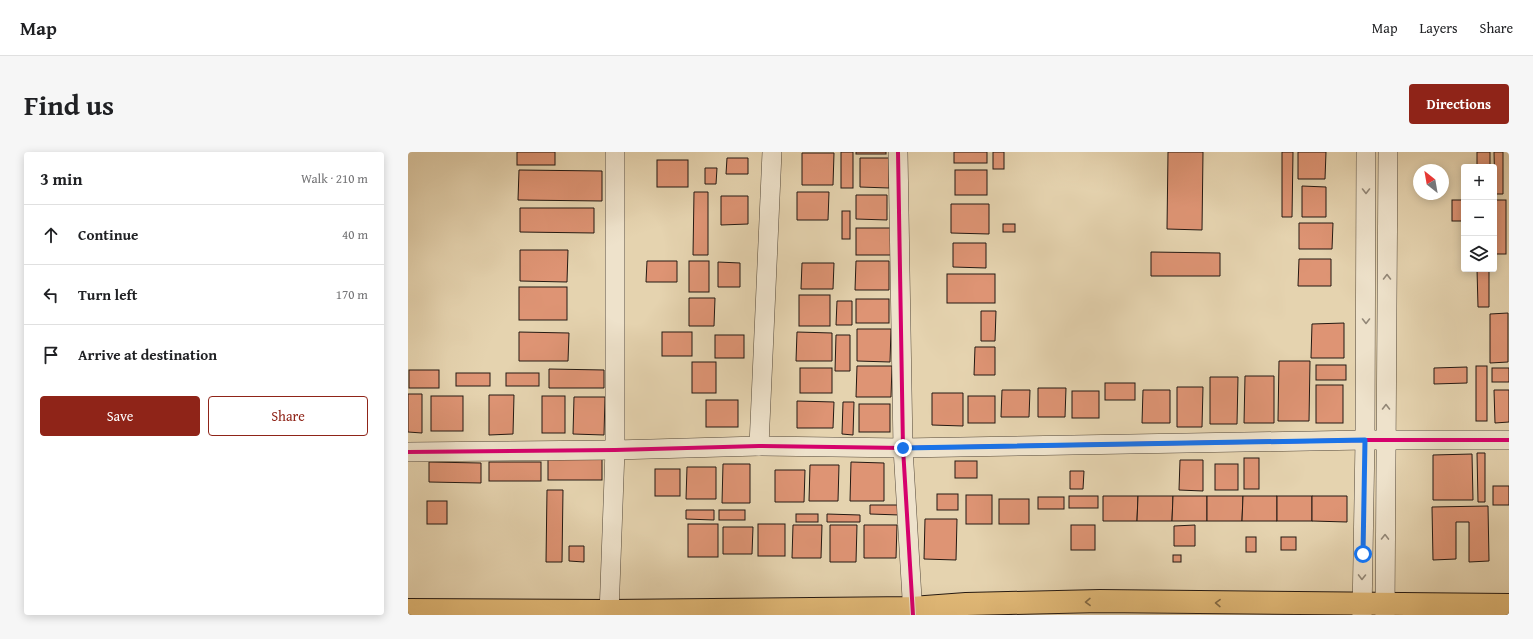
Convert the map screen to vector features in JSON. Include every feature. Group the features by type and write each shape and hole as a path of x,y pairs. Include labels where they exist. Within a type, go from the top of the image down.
{"main road":[{"path":"408,610 569,613 912,611 966,604 1100,601 1362,610 1509,605"}],"street":[{"path":"609,613 615,450 615,152"},
{"path":"759,446 772,152"},
{"path":"898,152 903,448 912,611"},
{"path":"1362,610 1365,440 1366,152"},
{"path":"1385,610 1388,152"},
{"path":"408,452 615,450 759,446 903,448 1365,440 1509,440"}],"building":[{"path":"517,152 555,152 555,165 517,165"},
{"path":"841,152 853,152 853,188 841,188"},
{"path":"856,152 886,152 886,154 856,154"},
{"path":"954,152 987,152 987,163 954,163"},
{"path":"993,152 1004,152 1004,169 993,169"},
{"path":"1168,152 1203,152 1202,230 1167,229"},
{"path":"1282,152 1293,152 1292,217 1282,217"},
{"path":"1298,152 1326,152 1325,179 1298,179"},
{"path":"1477,152 1490,152 1490,164 1477,164"},
{"path":"1494,152 1503,152 1503,194 1497,194 1497,164 1494,164"},
{"path":"802,153 834,153 833,185 802,185"},
{"path":"727,158 748,158 748,174 726,174"},
{"path":"860,158 889,158 889,188 860,187"},
{"path":"657,160 688,160 688,187 657,187"},
{"path":"705,168 717,168 716,184 705,184"},
{"path":"519,170 602,171 602,201 518,200"},
{"path":"955,170 987,170 987,195 955,195"},
{"path":"1302,186 1326,187 1326,217 1302,217"},
{"path":"694,192 708,192 708,255 693,255"},
{"path":"797,192 829,192 828,220 797,220"},
{"path":"856,195 887,195 887,220 856,219"},
{"path":"721,196 748,196 748,224 721,225"},
{"path":"1452,200 1461,200 1461,221 1452,221"},
{"path":"1497,200 1506,200 1506,254 1497,254"},
{"path":"951,204 989,204 989,234 951,233"},
{"path":"520,208 594,208 594,233 520,232"},
{"path":"842,211 850,211 850,239 842,239"},
{"path":"1299,223 1333,223 1332,249 1299,249"},
{"path":"1003,224 1015,224 1015,232 1003,232"},
{"path":"856,228 891,228 891,255 856,255"},
{"path":"953,243 986,243 986,268 953,267"},
{"path":"520,250 568,250 567,282 520,281"},
{"path":"1151,252 1220,253 1220,276 1151,276"},
{"path":"1299,259 1331,259 1331,286 1298,286"},
{"path":"647,261 677,261 677,282 646,282"},
{"path":"689,261 709,261 709,292 689,292"},
{"path":"856,261 889,261 889,290 855,290"},
{"path":"718,262 740,263 740,287 718,287"},
{"path":"802,263 834,263 833,289 801,289"},
{"path":"1477,272 1489,272 1489,307 1478,307"},
{"path":"947,274 995,274 995,303 947,303"},
{"path":"519,287 567,287 567,320 519,320"},
{"path":"799,295 830,295 830,326 799,326"},
{"path":"689,298 715,298 714,326 689,326"},
{"path":"856,299 889,299 889,323 856,323"},
{"path":"837,301 852,301 852,325 836,325"},
{"path":"981,311 996,311 995,341 981,341"},
{"path":"1508,313 1508,362 1490,363 1490,314"},
{"path":"1344,323 1344,358 1311,358 1312,324"},
{"path":"857,329 891,329 890,362 857,361"},
{"path":"519,332 569,333 568,361 519,361"},
{"path":"662,332 692,332 692,356 662,356"},
{"path":"797,332 832,333 832,361 796,361"},
{"path":"715,335 744,335 744,358 715,358"},
{"path":"836,335 850,335 850,371 835,371"},
{"path":"975,347 995,347 995,375 974,375"},
{"path":"1279,361 1310,361 1309,421 1278,421"},
{"path":"692,362 716,362 716,393 692,393"},
{"path":"1316,365 1346,365 1346,380 1316,380"},
{"path":"857,366 892,366 891,397 856,397"},
{"path":"1476,366 1487,366 1487,421 1476,421"},
{"path":"1467,367 1467,383 1434,384 1434,368"},
{"path":"800,368 832,368 832,393 800,393"},
{"path":"1492,368 1509,368 1509,382 1492,382"},
{"path":"549,369 604,370 604,388 549,388"},
{"path":"409,370 439,370 439,388 409,388"},
{"path":"456,373 490,373 490,386 456,386"},
{"path":"506,373 539,373 539,386 506,386"},
{"path":"1245,376 1274,376 1274,423 1244,423"},
{"path":"1210,377 1238,377 1237,424 1210,424"},
{"path":"1105,383 1135,383 1135,400 1105,400"},
{"path":"1316,385 1343,385 1343,423 1316,423"},
{"path":"1177,387 1203,387 1202,427 1177,427"},
{"path":"1038,388 1066,388 1065,417 1038,417"},
{"path":"1002,390 1030,390 1029,417 1001,417"},
{"path":"1143,390 1170,390 1170,423 1142,423"},
{"path":"1494,390 1509,390 1509,422 1495,423"},
{"path":"1072,391 1099,391 1099,418 1072,418"},
{"path":"932,393 963,393 963,426 932,425"},
{"path":"408,394 422,394 422,433 408,432"},
{"path":"489,395 514,395 513,434 489,435"},
{"path":"431,396 463,396 463,431 431,431"},
{"path":"542,396 565,396 565,433 542,433"},
{"path":"968,396 995,396 995,423 968,423"},
{"path":"574,397 605,397 604,435 573,434"},
{"path":"706,400 738,400 738,427 706,427"},
{"path":"797,401 834,402 833,428 797,428"},
{"path":"843,402 854,402 853,435 842,434"},
{"path":"859,404 890,404 890,432 859,432"},
{"path":"1477,453 1485,453 1485,502 1478,502"},
{"path":"1472,454 1473,500 1433,500 1433,455"},
{"path":"1244,458 1259,458 1259,489 1244,489"},
{"path":"548,459 602,459 602,480 548,480"},
{"path":"1180,460 1203,460 1203,491 1179,490"},
{"path":"955,461 977,461 977,478 955,478"},
{"path":"429,462 481,463 481,483 429,482"},
{"path":"489,462 541,462 541,481 489,481"},
{"path":"851,462 884,463 884,501 850,501"},
{"path":"723,464 750,464 750,503 722,503"},
{"path":"1215,464 1238,464 1238,490 1215,490"},
{"path":"810,465 839,465 838,501 809,501"},
{"path":"687,467 716,467 716,499 686,499"},
{"path":"655,469 680,469 680,496 655,496"},
{"path":"775,470 805,470 804,502 775,502"},
{"path":"1070,471 1084,471 1083,489 1070,489"},
{"path":"1493,486 1509,486 1509,505 1493,505"},
{"path":"547,490 563,490 562,562 546,562"},
{"path":"937,494 958,494 958,510 937,510"},
{"path":"966,495 992,495 992,524 966,524"},
{"path":"1069,496 1098,496 1098,508 1069,508"},
{"path":"1103,496 1138,496 1137,521 1103,521"},
{"path":"1138,496 1173,496 1172,521 1137,521"},
{"path":"1173,496 1207,496 1207,521 1172,521"},
{"path":"1207,496 1243,496 1242,521 1207,521"},
{"path":"1243,496 1277,496 1277,521 1242,521"},
{"path":"1277,496 1312,496 1312,521 1277,521"},
{"path":"1312,496 1347,496 1347,522 1312,521"},
{"path":"1038,497 1064,497 1064,509 1038,509"},
{"path":"999,499 1029,499 1029,524 999,524"},
{"path":"427,501 447,501 447,524 427,524"},
{"path":"870,505 900,505 900,515 870,514"},
{"path":"1488,506 1489,561 1469,562 1469,522 1456,522 1456,559 1433,560 1432,507"},
{"path":"686,510 714,510 714,520 686,519"},
{"path":"719,510 745,510 745,520 719,520"},
{"path":"796,514 818,514 818,522 796,522"},
{"path":"827,514 860,515 860,522 827,522"},
{"path":"925,519 957,519 956,560 924,559"},
{"path":"688,524 718,524 718,557 688,557"},
{"path":"758,524 785,524 785,556 758,556"},
{"path":"793,525 822,525 821,558 792,558"},
{"path":"830,525 857,525 856,562 830,562"},
{"path":"864,525 897,525 896,558 864,558"},
{"path":"1071,525 1095,525 1095,550 1071,550"},
{"path":"1195,525 1195,546 1174,546 1174,526"},
{"path":"723,527 753,527 752,554 723,554"},
{"path":"1246,537 1256,537 1256,552 1246,552"},
{"path":"1281,537 1296,537 1296,550 1281,550"},
{"path":"569,546 584,546 584,562 569,561"},
{"path":"1173,555 1181,555 1181,562 1173,562"}],"cycle path":[{"path":"898,152 903,448 913,615"},
{"path":"408,452 615,450 759,446 903,448 1365,440 1509,440"}],"route":[{"path":"903,448 1365,440 1363,554"}]}
